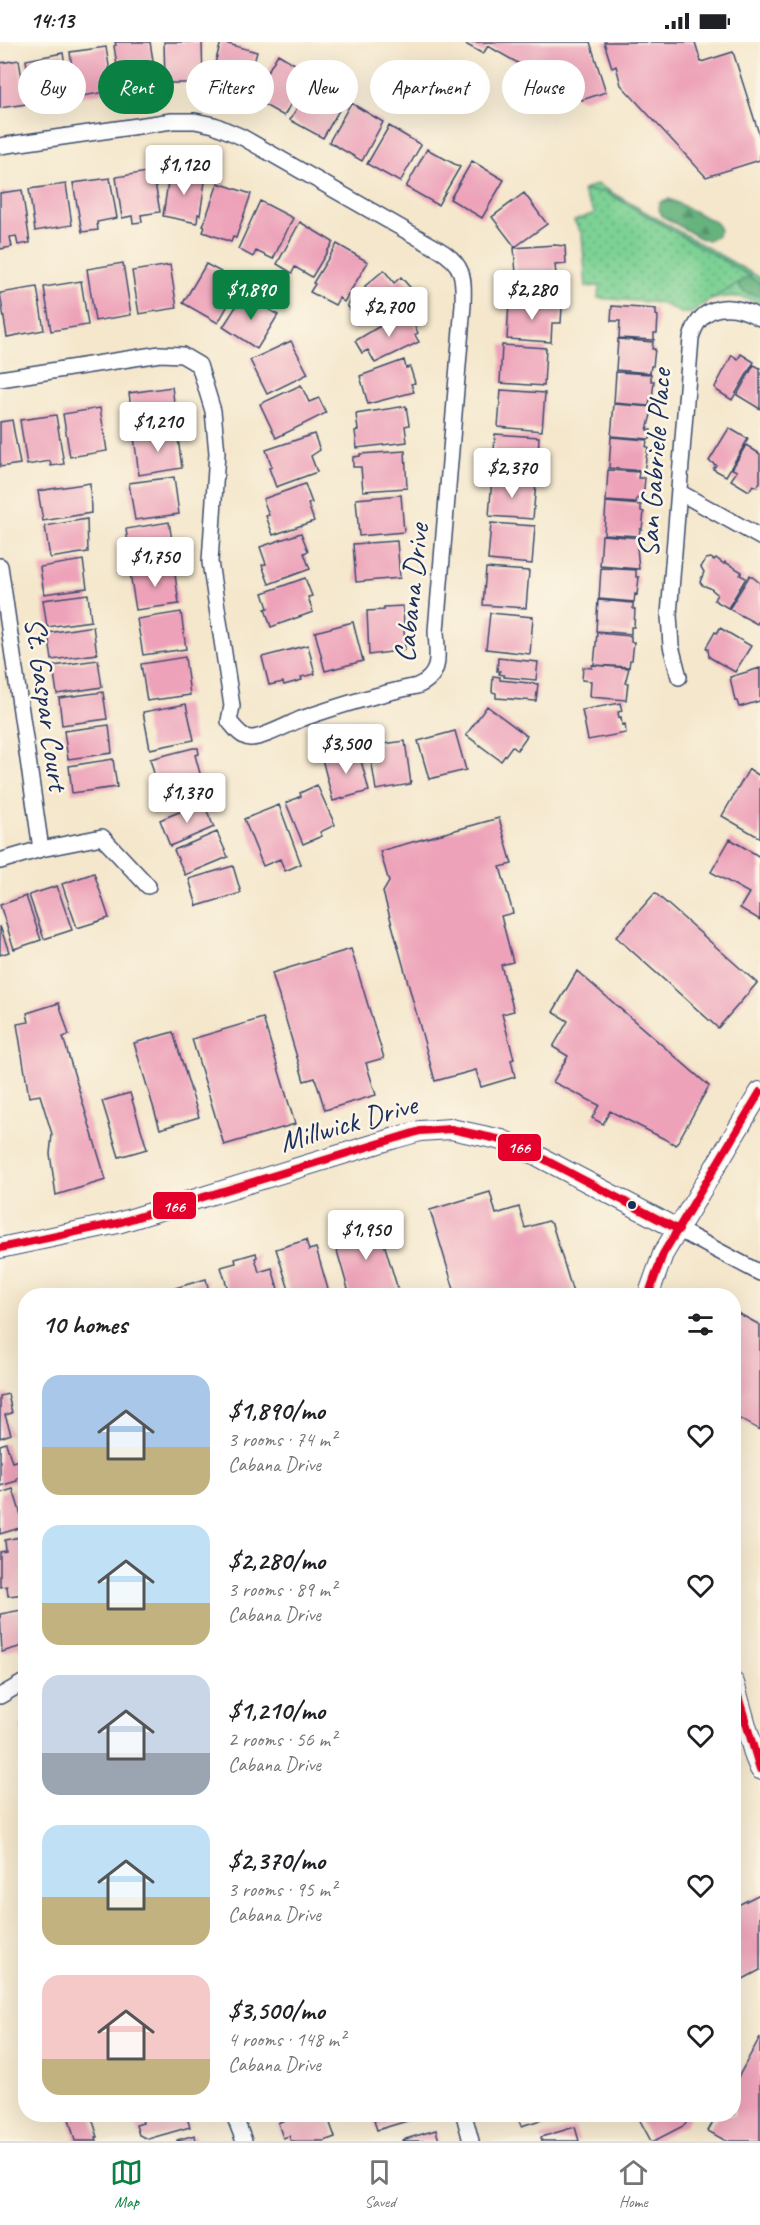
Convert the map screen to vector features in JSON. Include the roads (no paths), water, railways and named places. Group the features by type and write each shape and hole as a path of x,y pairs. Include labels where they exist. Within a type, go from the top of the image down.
{"street":[{"name":"Cabana Drive","path":"0,146 159,122 195,121 214,125 242,137 454,260 463,280 463,305 436,631 437,661 430,679 417,686 300,720 258,738 246,738 230,721 232,706 210,562 217,453 213,411 199,365 182,355 160,354 0,379"},
{"name":"San Gabriele Place","path":"680,677 671,646 669,626 690,347 695,328 707,313 720,308 741,309 760,318"},
{"path":"679,492 760,537"},
{"name":"St. Gaspar Court","path":"0,566 41,849"},
{"path":"0,861 41,849 102,837 148,886"},
{"path":"651,1288 663,1254 760,1092"},
{"name":"Millwick Drive","path":"0,1248 118,1223 434,1128 451,1129 502,1140 536,1155 760,1273"},
{"path":"0,1696 18,1686"},
{"path":"741,1709 754,1758 760,1769"},
{"path":"237,2122 244,2141"},
{"path":"466,2122 471,2141"}]}
